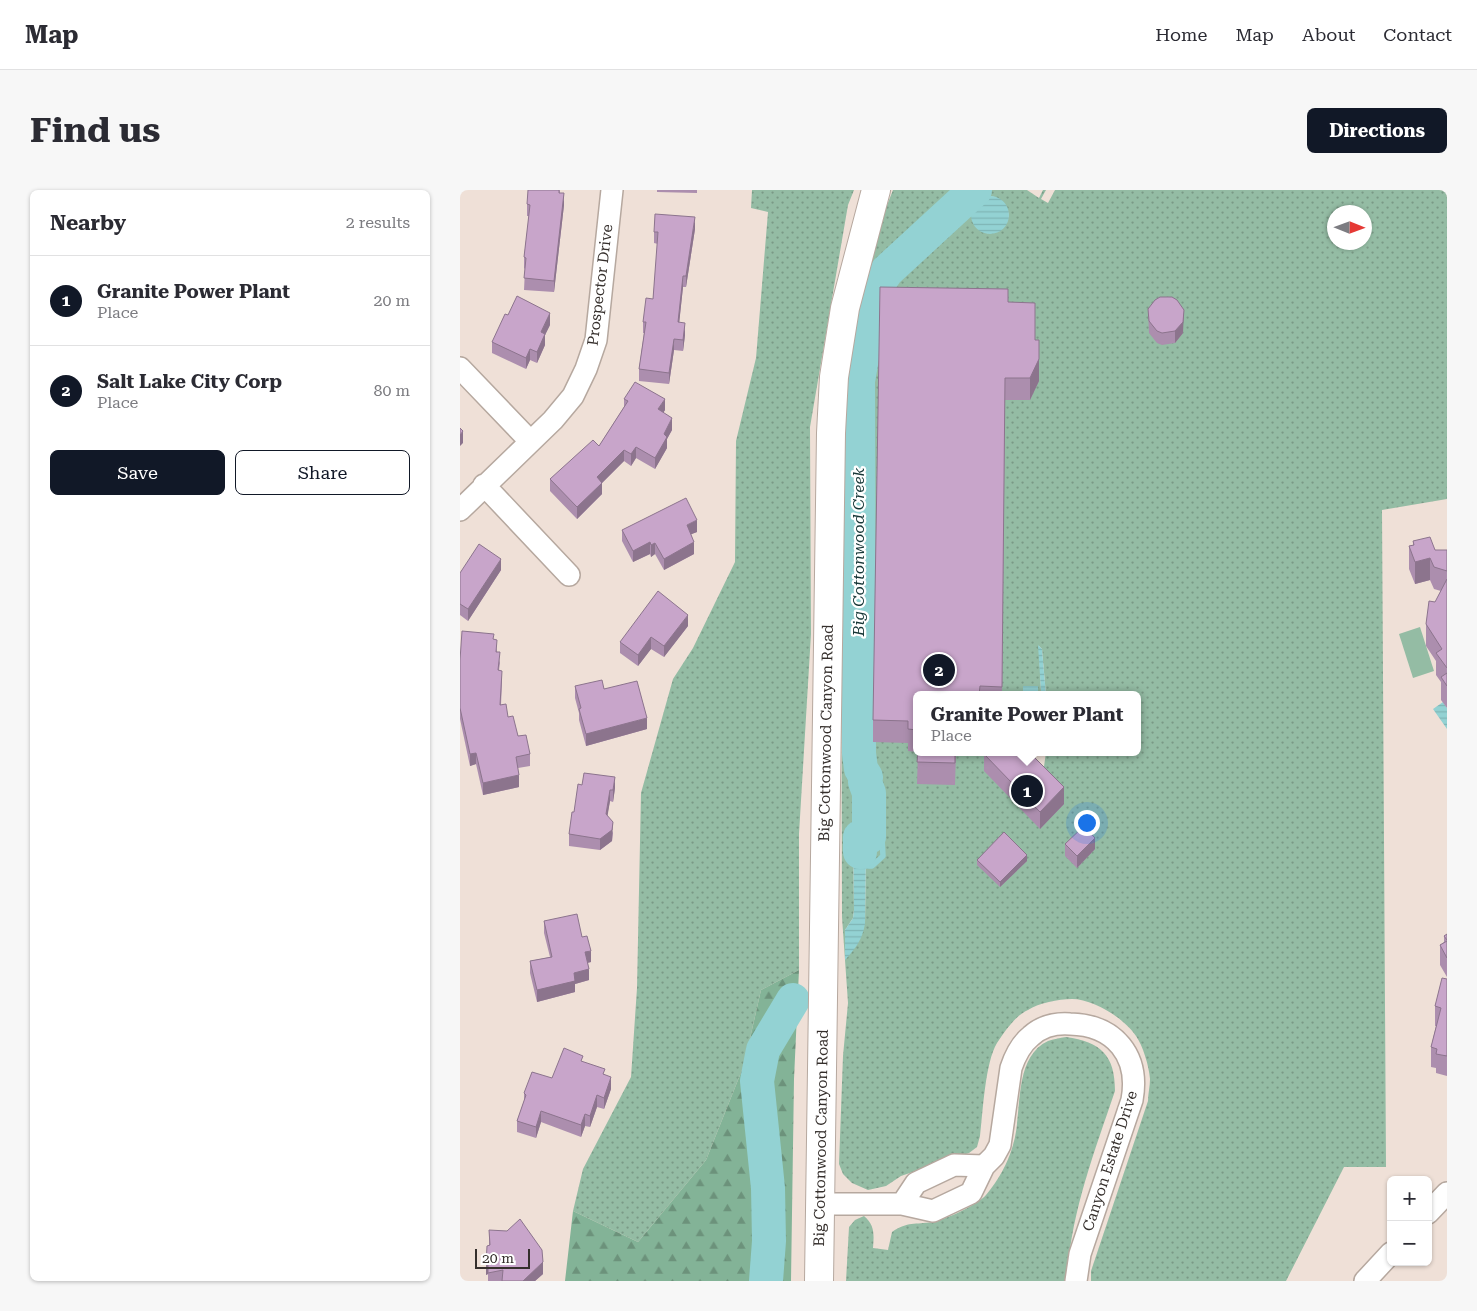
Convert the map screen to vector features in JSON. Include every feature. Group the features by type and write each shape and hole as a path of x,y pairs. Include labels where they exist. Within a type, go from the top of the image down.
{"main road":[{"name":"Big Cottonwood Canyon Road","path":"819,1281 833,395 845,308 876,190"}],"street":[{"name":"Prospector Drive","path":"460,510 553,420 572,396 586,369 596,340 612,190"},
{"path":"460,368 530,441"},
{"path":"484,485 569,575"},
{"name":"Canyon Estate Drive","path":"820,1204 902,1204 932,1211 971,1193 984,1166 994,1156 1000,1145 1010,1068 1021,1046 1030,1036 1049,1026 1076,1024 1091,1026 1113,1037 1123,1047 1130,1060 1134,1087 1132,1100 1080,1254 1076,1281"},
{"path":"902,1204 916,1183 954,1165 984,1166"},
{"path":"1432,1209 1447,1192"},
{"path":"1365,1281 1387,1257"}],"green space":[{"path":"752,190 854,190 848,205 810,427 811,634 799,834 799,970 761,990 744,1065 706,1160 638,1242 573,1211 583,1169 631,1077 637,988 641,793 673,679 693,648 735,562 736,441 756,358 768,212 751,208"},
{"path":"893,190 1027,190 1039,198 1043,190 1046,190 1041,199 1048,203 1055,190 1447,190 1447,499 1382,510 1386,1167 1344,1167 1286,1281 1091,1281 1091,1271 1148,1101 1150,1079 1147,1062 1139,1040 1131,1029 1116,1016 1089,1002 1072,999 1043,1003 1019,1016 1003,1034 997,1043 990,1062 977,1147 969,1153 901,1176 886,1186 868,1190 852,1183 843,1174 839,1164 843,1056 848,1003 842,917 841,463 856,306 878,228","holes":["992,196 1007,208 1008,219 1002,228 991,233 985,233 977,202","855,815 878,815 878,825 873,825 873,851 866,851 865,924 845,930 853,918 854,910 853,830 855,829"]},
{"path":"1420,627 1434,671 1413,678 1399,634"},
{"path":"799,970 794,1079 791,1281 565,1281 573,1211 638,1242 706,1160 744,1065 761,990"},
{"path":"1066,1037 1088,1042 1104,1052 1112,1068 1115,1091 1084,1184 1073,1232 1067,1281 846,1281 849,1227 855,1220 864,1216 868,1219 872,1227 873,1248 888,1250 892,1232 907,1225 932,1222 961,1212 986,1195 995,1184 1011,1152 1016,1132 1021,1088 1029,1060 1037,1049 1048,1041"}],"water":[{"path":"990,196 1003,202 1009,215 1003,228 990,234 977,228 971,215 977,202"},
{"path":"1038,645 1042,649 1046,691 1041,691"},
{"path":"1023,686 1038,686 1038,691 1023,691"},
{"path":"1443,702 1447,708 1447,729 1433,709"},
{"path":"855,815 878,815 878,825 873,826 873,851 866,852 864,930 858,944 845,960 845,930 853,918 854,910 853,829 855,829"}],"building":[{"path":"528,190 559,190 559,193 564,193 554,281 524,278 526,258 524,257 530,205 527,204"},
{"path":"655,214 695,217 686,276 683,276 678,322 685,323 683,340 674,339 669,373 639,369 646,322 643,322 646,298 653,299 658,232 654,232"},
{"path":"880,287 1008,289 1008,302 1035,303 1035,340 1039,340 1039,359 1030,378 1005,378 1002,687 980,686 979,691 913,691 913,730 908,729 908,721 873,720"},
{"path":"517,296 550,313 541,332 545,334 537,352 530,349 526,358 492,342 505,314 508,315"},
{"path":"1160,297 1172,297 1177,300 1184,310 1183,322 1175,331 1162,333 1157,331 1149,321 1148,309"},
{"path":"635,382 665,399 658,409 672,418 664,434 667,437 655,458 636,447 631,454 624,450 597,477 602,483 577,507 550,479 593,440 599,446 628,401 624,399"},
{"path":"686,498 697,520 687,525 694,542 664,559 655,543 651,545 650,542 633,551 622,530"},
{"path":"1430,537 1435,550 1447,550 1447,571 1434,567 1430,558 1415,562 1409,546 1414,545 1413,541"},
{"path":"479,544 501,559 468,609 460,604 460,573"},
{"path":"1447,579 1447,668 1436,653 1442,649 1426,624 1429,601 1435,602"},
{"path":"658,591 688,615 664,646 651,637 638,655 620,642"},
{"path":"462,631 494,634 493,639 497,640 496,652 500,652 498,670 502,671 500,705 506,704 508,717 513,716 518,736 526,735 530,754 516,757 519,775 483,783 476,753 470,754 460,708"},
{"path":"1447,673 1447,686 1441,677"},
{"path":"602,680 604,689 637,681 647,718 586,734 575,686"},
{"path":"918,756 955,756 955,763 917,762"},
{"path":"986,756 1033,756 1064,787 1040,812"},
{"path":"584,773 615,777 613,790 610,790 606,814 613,822 612,830 600,839 569,834 578,784 582,785"},
{"path":"1084,826 1095,838 1077,856 1065,844"},
{"path":"1004,832 1027,855 1000,882 977,860"},
{"path":"577,914 582,937 587,936 591,951 585,952 589,969 574,973 575,981 537,990 530,961 552,957 544,921"},
{"path":"1447,941 1447,958 1440,945"},
{"path":"1442,978 1447,979 1447,1056 1436,1054 1437,1049 1431,1047 1441,1008 1435,1006"},
{"path":"564,1048 583,1056 581,1061 605,1069 603,1074 611,1077 604,1098 597,1095 590,1116 585,1114 581,1125 541,1111 536,1127 517,1121 526,1095 524,1093 532,1072 552,1078"},
{"path":"520,1219 542,1250 543,1262 523,1281 502,1281 503,1270 488,1273 488,1263 486,1264 487,1246 490,1245 489,1230 507,1231"}],"waterway":[{"name":"Big Cottonwood Creek","path":"860,852 860,837 869,837 869,793 865,782 866,777 861,769 859,753 858,381 867,329 880,281 887,271 975,190"},
{"path":"859,753 860,822"},
{"path":"869,791 882,815 882,837 869,837"},
{"path":"860,866 872,866 883,856 882,837"},
{"name":"Big Cottonwood Creek","path":"766,1281 769,1241 768,1188 757,1081 763,1050 793,1000"}],"place":[{"name":"Salt Lake City Corp","path":"939,670"},
{"name":"Granite Power Plant","path":"1027,791"}]}
